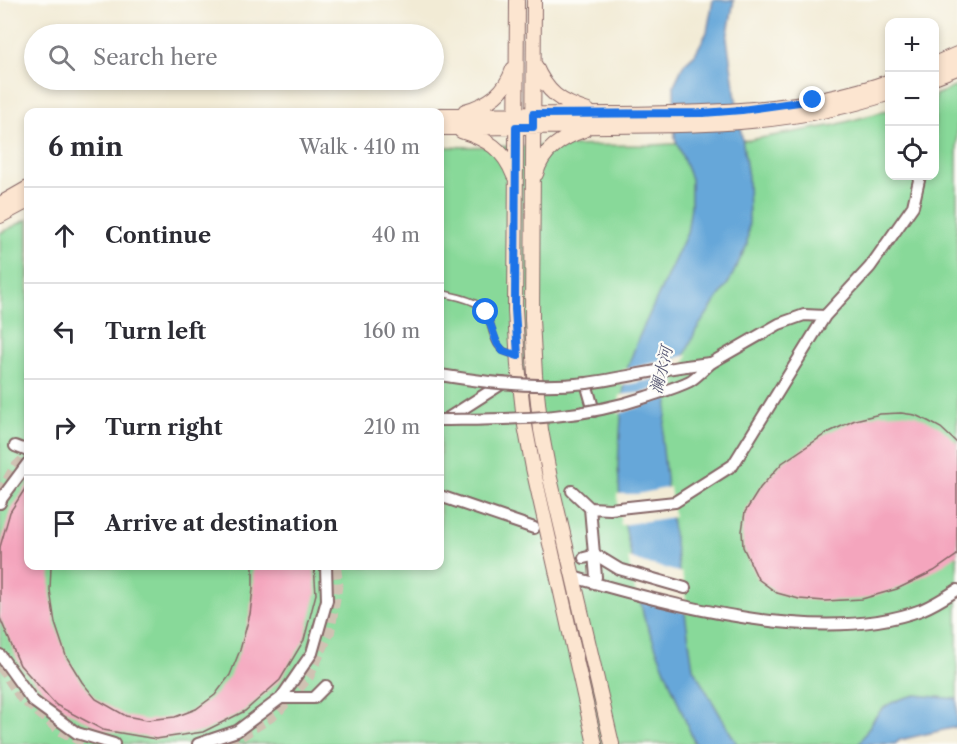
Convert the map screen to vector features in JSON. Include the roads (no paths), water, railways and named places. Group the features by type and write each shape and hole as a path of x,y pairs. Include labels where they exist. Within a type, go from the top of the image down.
{"street":[{"path":"517,0 515,309 524,420 595,744"},
{"path":"534,0 532,319 535,375 541,430 612,744"},
{"path":"939,62 957,54"},
{"path":"445,121 499,94 510,79 517,58"},
{"path":"534,61 545,85 552,94 572,105 605,114 670,120"},
{"path":"939,75 957,68"},
{"path":"742,117 885,82"},
{"path":"533,121 594,127 813,112 885,94"},
{"path":"445,121 533,121 605,114"},
{"path":"445,121 496,147 507,161 516,182"},
{"path":"533,190 538,169 547,152 569,136 594,127"},
{"path":"572,491 590,508 610,509 675,502 733,465 825,316 870,267 913,206 919,180"},
{"path":"0,204 24,190"},
{"path":"0,216 24,203"},
{"path":"444,417 532,419 564,417 634,401 691,380 711,363 779,324 804,315 825,316"},
{"path":"444,376 503,383 586,383 673,367 711,363"},
{"path":"444,415 503,383"},
{"path":"586,383 594,411"},
{"path":"15,446 24,450"},
{"path":"0,503 24,468"},
{"path":"444,497 534,528"},
{"path":"590,508 590,556 596,577"},
{"path":"590,556 619,569 685,588"},
{"path":"198,744 237,731 281,698 312,653 327,600 326,570"},
{"path":"573,577 688,608 764,620 800,623 848,624 884,619 921,610 957,590"},
{"path":"0,655 33,700 77,733 114,744"},
{"path":"281,698 314,698 326,686"}],"lane":[{"path":"444,294 481,307 486,312 497,343 503,351 518,356"}],"water":[{"name":"澜水河","path":"713,0 734,0 727,39 748,177 747,245 729,282 696,330 670,390 662,441 693,668 737,744 695,744 644,618 620,502 618,465 626,372 638,339 687,233 691,206 691,179 675,138 674,85 684,64 695,54 707,32"},
{"path":"916,695 957,699 957,727 900,740 895,744 859,744 880,711 903,698"}],"tunnel":[{"path":"0,493 14,468 24,459"},
{"path":"229,744 276,714 309,677 330,632 338,583 336,570"},
{"path":"0,666 21,698 59,730 86,744"}]}
